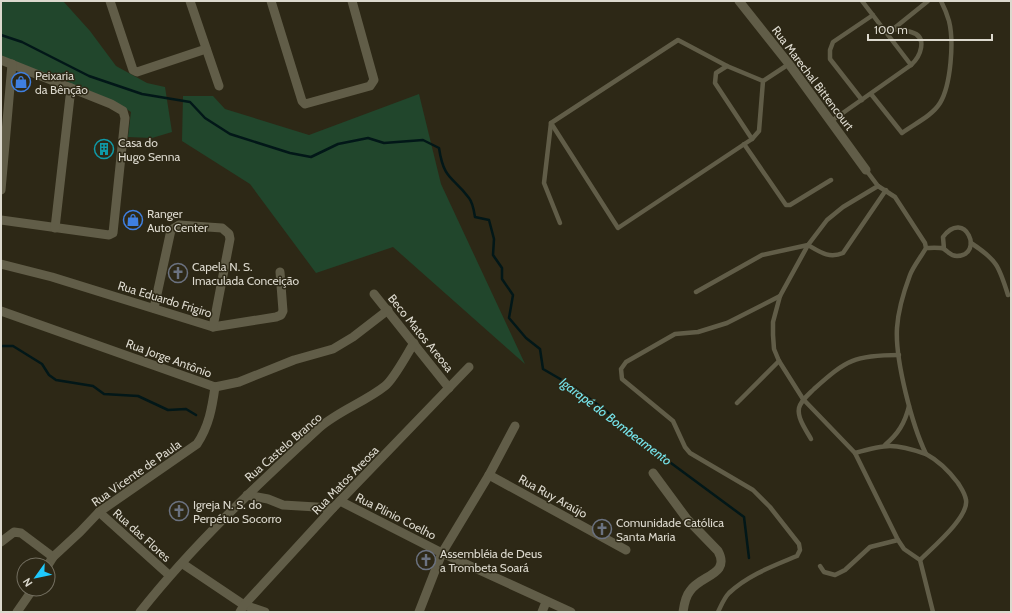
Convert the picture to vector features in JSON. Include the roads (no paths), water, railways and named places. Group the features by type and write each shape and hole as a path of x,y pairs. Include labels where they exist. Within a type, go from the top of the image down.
{"street":[{"path":"110,1 135,71 138,72 206,49"},
{"path":"190,1 219,86"},
{"path":"271,1 302,101 305,104 309,104 370,86 374,80 352,1"},
{"name":"Rua Marechal Bittencourt","path":"739,1 789,64 866,170"},
{"path":"1,60 111,104 123,111 125,118 114,232 109,235 1,220"},
{"path":"1,190 12,64"},
{"path":"55,228 71,88"},
{"path":"154,308 171,230 179,225 222,228 229,234 230,239 213,327"},
{"name":"Rua Eduardo Frigiro","path":"1,264 52,277 213,327 281,315 283,311 280,272"},
{"name":"Beco Matos Areosa","path":"374,294 449,388"},
{"name":"Rua Jorge Antônio","path":"1,312 215,387 239,382 294,360 309,358 333,349 353,337 388,310"},
{"name":"Rua Castelo Branco","path":"140,612 169,575 183,564 247,495 321,427 386,385 414,343"},
{"name":"Rua Matos Areosa","path":"242,608 340,501 470,367"},
{"name":"Rua Vicente de Paula","path":"54,557 99,512 197,444 210,419 215,387"},
{"path":"419,612 442,553 489,475 515,426"},
{"path":"653,473 673,503 718,551 721,558 722,564 719,569 697,583 690,591 683,612"},
{"name":"Rua Ruy Araújo","path":"489,475 626,550"},
{"path":"247,495 298,507 334,508"},
{"name":"Rua Plinio Coelho","path":"340,501 442,553 546,602 571,612"},
{"name":"Rua das Flores","path":"99,512 169,575"},
{"path":"1,542 14,532 21,533 46,557"},
{"name":"Rua das Flores","path":"183,564 242,608 265,612"},
{"path":"17,612 28,597"},
{"path":"542,612 546,602"}],"lane":[{"path":"862,1 910,65"},
{"path":"887,33 928,1"},
{"path":"871,94 902,133 931,113 940,103 946,89 952,40 949,20 941,1"},
{"path":"862,100 830,59 830,50 833,42 873,15"},
{"path":"830,122 910,65 921,54 922,46 916,34 892,29"},
{"path":"560,223 544,184 552,123 678,40 727,66 763,81"},
{"path":"763,81 789,64"},
{"path":"727,66 716,73 715,83 752,138"},
{"path":"552,123 618,228 744,144 759,131 763,81"},
{"path":"744,144 786,205 790,205 831,180"},
{"path":"866,170 878,186 896,197 922,237 926,248"},
{"path":"878,186 827,220 808,245 780,296 773,322 774,349 779,362 804,399 855,453 898,540 904,549 920,560 933,612"},
{"path":"696,292 762,256 808,245 830,256 843,253 886,190"},
{"path":"926,248 944,249 952,256 958,256 966,253 971,243 971,237 967,231 954,227 948,230 943,237 944,249"},
{"path":"971,243 992,258 998,266 1008,295"},
{"path":"926,248 916,262 910,275 897,328 899,355 909,405 926,454"},
{"path":"718,612 728,594 747,580 768,568 797,556 800,550 799,544 770,507 754,490 690,454 685,447 674,421 622,379 621,369 626,362 652,349 675,334 698,332 727,323 780,296"},
{"path":"811,439 799,414 800,403 804,399 840,366 857,358 899,355"},
{"path":"738,403 779,362"},
{"path":"884,445 898,432 904,423 909,405"},
{"path":"855,453 884,445 904,447 926,454 936,460 954,478 962,490 966,501 965,510 959,519 920,560"},
{"path":"820,566 824,572 835,575 845,570 870,547 898,540"}],"waterway":[{"name":"Igarapé do Bombeamento","path":"1,35 22,42 89,76 142,94 190,102 205,118 230,134 290,153 311,157 338,144 368,138 384,143 423,140 439,148 446,173 470,200 475,217 489,220 494,239 493,255 502,268 502,279 513,295 509,318 526,338 540,349 543,369 574,387 605,410 629,432 744,517 749,558"},
{"path":"1,346 13,346 42,364 49,375 56,380 93,386 104,394 138,396 168,410 186,409 196,415"}],"place":[{"name":"Peixaria da Bênção","path":"21,82"},
{"name":"Casa do Hugo Senna","path":"104,149"},
{"name":"Ranger Auto Center","path":"133,220"},
{"name":"Capela N. S. Imaculada Conceição","path":"178,273"},
{"name":"Igreja N. S. do Perpétuo Socorro","path":"179,511"},
{"name":"Comunidade Católica Santa Maria","path":"602,529"},
{"name":"Assembléia de Deus a Trombeta Soará","path":"426,560"}]}
